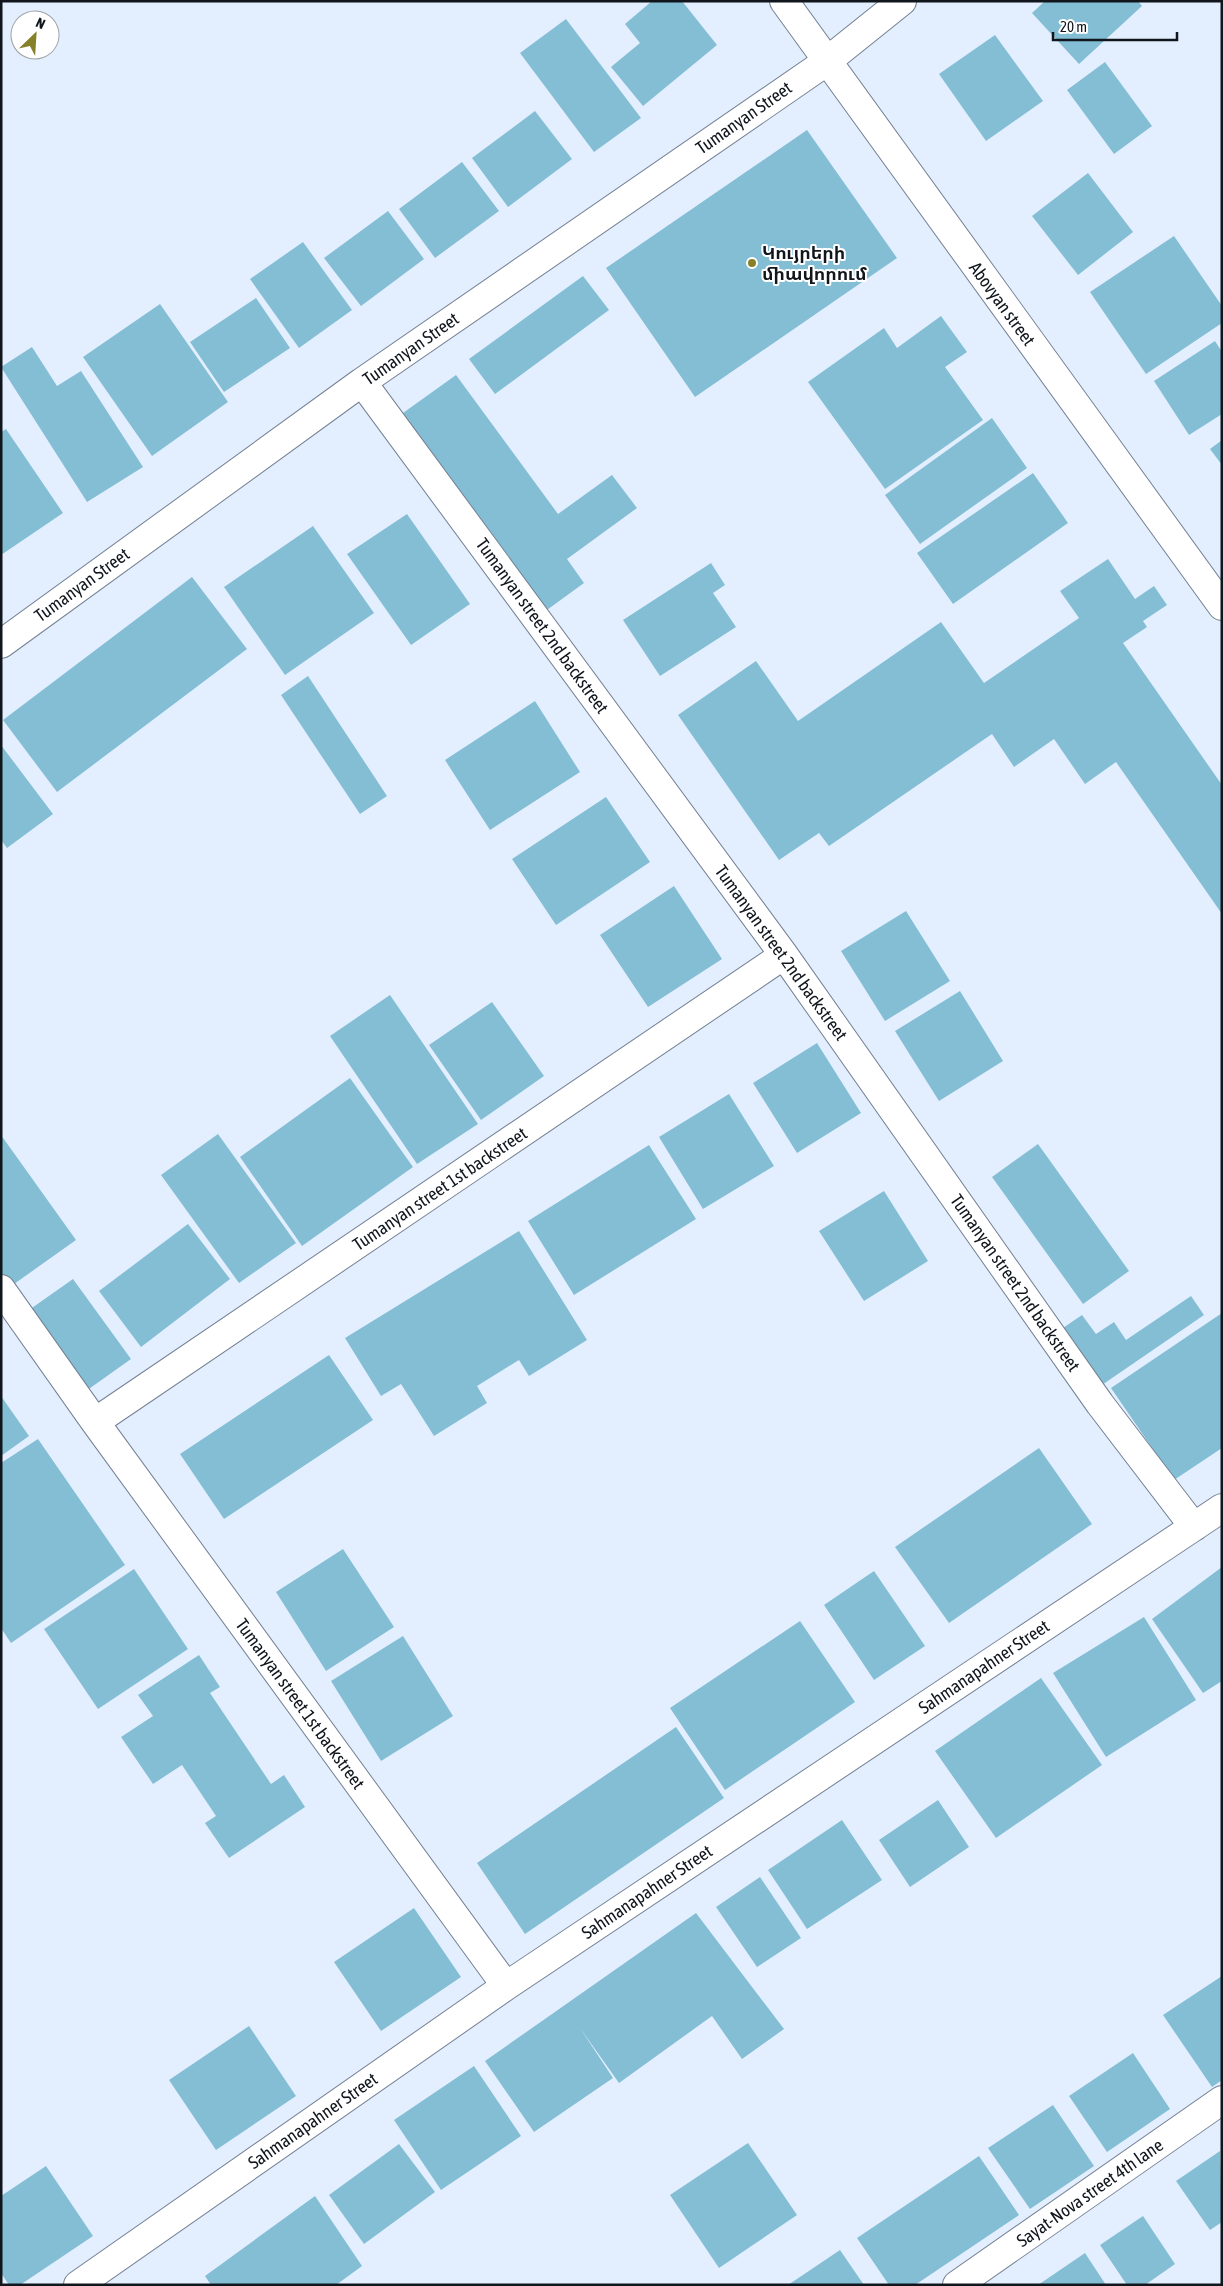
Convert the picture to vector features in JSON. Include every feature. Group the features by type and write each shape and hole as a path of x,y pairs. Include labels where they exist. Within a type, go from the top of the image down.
{"street":[{"name":"Abovyan street","path":"784,1 826,62 1222,606"},
{"name":"Tumanyan Street","path":"1,644 362,382 826,62 902,1"},
{"name":"Tumanyan street 2nd backstreet","path":"362,382 784,955 1089,1388 1194,1527"},
{"name":"Tumanyan street 1st backstreet","path":"95,1422 784,955"},
{"name":"Tumanyan street 1st backstreet","path":"1,1289 95,1422 506,1986"},
{"name":"Sahmanapahner Street","path":"78,2285 506,1986 1222,1508"},
{"name":"Sayat-Nova street 4th lane","path":"958,2285 1222,2100"}],"building":[{"path":"652,1 682,1 717,45 643,106 611,67 640,43 625,24"},
{"path":"1045,1 1138,1 1142,6 1079,64 1032,13"},
{"path":"566,19 641,118 594,152 520,53"},
{"path":"995,35 1043,101 986,141 939,74"},
{"path":"1105,62 1152,126 1114,154 1067,90"},
{"path":"535,111 572,159 508,207 472,158"},
{"name":"Կույրերի միավորում","path":"807,130 897,258 695,397 606,268"},
{"path":"462,162 499,211 435,258 399,209"},
{"path":"1088,173 1133,232 1078,275 1032,216"},
{"path":"388,211 424,259 361,306 324,258"},
{"path":"1174,236 1222,306 1222,323 1146,374 1090,292"},
{"path":"303,242 352,310 299,348 250,279"},
{"path":"583,276 609,310 495,394 469,359"},
{"path":"256,298 290,348 224,392 190,342"},
{"path":"160,304 228,402 152,456 83,357"},
{"path":"941,316 967,352 945,367 983,420 885,489 808,382 884,328 897,348"},
{"path":"1215,341 1222,352 1222,414 1189,435 1154,381"},
{"path":"32,347 57,386 81,371 143,467 87,502 1,367"},
{"path":"456,375 558,514 612,475 637,508 567,559 584,583 540,615 396,418"},
{"path":"992,418 1027,468 920,544 885,495"},
{"path":"6,429 63,513 1,555 1,432"},
{"path":"1222,440 1222,465 1210,449"},
{"path":"1033,473 1068,523 953,604 917,553"},
{"path":"407,514 470,604 411,645 347,554"},
{"path":"313,526 374,613 285,675 224,587"},
{"path":"1108,559 1135,599 1154,586 1167,605 1143,621 1147,627 1123,643 1222,785 1222,914 1116,762 1085,784 1054,739 1014,767 992,734 829,846 819,833 779,860 678,715 756,661 798,721 941,622 984,683 1079,618 1060,591"},
{"path":"711,563 725,585 713,593 736,627 660,676 623,620"},
{"path":"192,577 247,649 57,792 3,720"},
{"path":"308,676 387,796 360,814 281,695"},
{"path":"535,701 580,772 490,830 445,760"},
{"path":"1,745 53,814 7,848 1,840"},
{"path":"606,797 650,862 556,925 512,859"},
{"path":"674,886 722,959 648,1007 600,935"},
{"path":"906,911 950,981 885,1021 841,951"},
{"path":"960,991 1003,1061 939,1101 895,1031"},
{"path":"390,995 478,1124 417,1164 330,1036"},
{"path":"492,1002 544,1076 481,1120 429,1045"},
{"path":"817,1043 861,1113 797,1153 753,1083"},
{"path":"350,1078 413,1167 302,1246 240,1157"},
{"path":"729,1094 774,1166 703,1209 659,1137"},
{"path":"218,1134 296,1243 239,1283 161,1175"},
{"path":"1,1135 76,1240 7,1289 1,1281"},
{"path":"1038,1144 1129,1271 1083,1304 992,1177"},
{"path":"649,1145 696,1219 574,1295 528,1221"},
{"path":"884,1191 928,1261 864,1301 819,1231"},
{"path":"188,1224 230,1279 141,1347 99,1291"},
{"path":"519,1231 587,1340 529,1376 519,1360 477,1386 487,1403 434,1436 401,1384 381,1396 345,1338"},
{"path":"73,1279 131,1359 86,1391 29,1310"},
{"path":"1191,1296 1204,1315 1099,1387 1060,1330 1082,1315 1096,1334 1114,1322 1126,1340"},
{"path":"1222,1313 1222,1448 1174,1480 1111,1388"},
{"path":"329,1355 373,1420 224,1519 180,1454"},
{"path":"1,1396 29,1436 1,1456"},
{"path":"38,1439 125,1565 11,1643 1,1628 1,1463"},
{"path":"1039,1448 1092,1524 949,1623 895,1547"},
{"path":"343,1549 394,1627 326,1671 276,1592"},
{"path":"1222,1567 1222,1681 1203,1693 1152,1619"},
{"path":"134,1569 188,1649 98,1709 44,1629"},
{"path":"874,1571 925,1646 874,1680 824,1605"},
{"path":"1144,1617 1196,1700 1106,1757 1053,1673"},
{"path":"800,1621 855,1702 725,1790 670,1708"},
{"path":"403,1636 453,1716 381,1761 331,1681"},
{"path":"199,1655 220,1687 210,1693 271,1784 284,1775 305,1807 229,1858 205,1823 216,1816 182,1765 153,1784 121,1737 153,1716 138,1695"},
{"path":"1041,1678 1102,1765 996,1838 935,1751"},
{"path":"676,1727 724,1798 525,1934 477,1863"},
{"path":"938,1800 969,1847 910,1887 879,1840"},
{"path":"842,1820 882,1880 807,1929 768,1870"},
{"path":"760,1877 801,1938 757,1967 716,1907"},
{"path":"414,1908 461,1977 381,2031 334,1962"},
{"path":"696,1913 784,2029 742,2059 712,2016 619,2083 580,2028 613,2078 534,2132 485,2061"},
{"path":"1222,1976 1222,2080 1212,2087 1163,2015"},
{"path":"249,2026 296,2096 216,2150 169,2080"},
{"path":"1133,2053 1170,2109 1107,2152 1069,2096"},
{"path":"474,2066 521,2136 441,2190 394,2120"},
{"path":"1053,2105 1094,2166 1030,2209 988,2148"},
{"path":"748,2143 797,2215 719,2268 670,2195"},
{"path":"399,2144 435,2192 364,2244 329,2195"},
{"path":"1220,2151 1222,2222 1210,2230 1176,2181"},
{"path":"979,2156 1019,2215 915,2285 889,2285 857,2238"},
{"path":"46,2166 93,2236 20,2285 9,2285 1,2273 1,2196"},
{"path":"315,2196 362,2266 336,2285 211,2285 205,2276"},
{"path":"1143,2216 1175,2264 1145,2285 1127,2285 1100,2245"},
{"path":"840,2250 864,2285 788,2285"},
{"path":"1085,2253 1106,2285 1038,2285"}],"place":[{"name":"Կույրերի միավորում","path":"752,263"}]}
